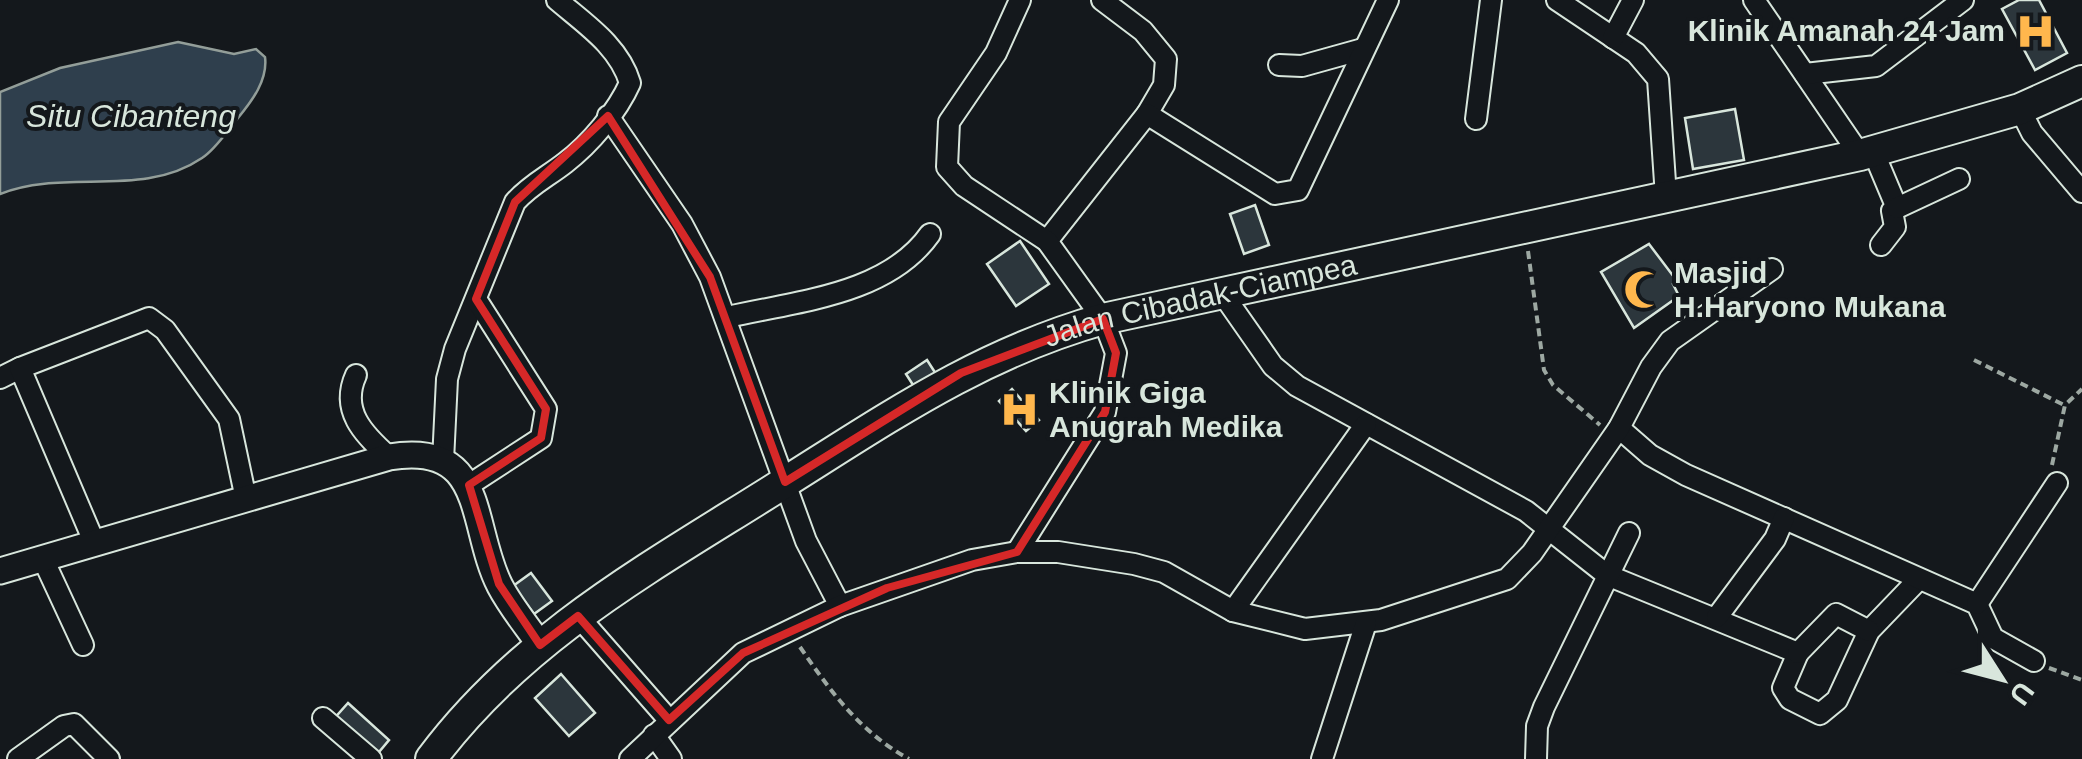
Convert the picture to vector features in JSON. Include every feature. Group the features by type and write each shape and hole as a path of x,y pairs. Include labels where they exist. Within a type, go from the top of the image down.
{"highway":[{"name":"Jalan Cibadak-Ciampea","path":"431,759 495,682 634,574 961,373 1018,346 1103,319 1867,153 2020,109 2082,81"}],"main road":[{"path":"0,571 388,457 426,455 442,461 469,485 499,584 540,645"}],"street":[{"path":"442,461 447,379 515,202 533,183 578,152 630,83 625,66 612,48 557,0"},
{"path":"1017,552 1105,412 1116,368 1116,352 1103,319 1047,241 964,186 948,167 949,122 996,54 1020,0"},
{"path":"1047,241 1164,85 1166,59 1143,32 1102,0"},
{"path":"1146,114 1275,194 1289,195 1304,182 1388,0"},
{"path":"1476,119 1491,0"},
{"path":"1557,0 1614,38 1658,78 1666,197"},
{"path":"1614,38 1633,0"},
{"path":"1754,0 1867,153 1897,208"},
{"path":"1805,74 1876,66 1964,0"},
{"path":"1279,66 1302,66 1363,49"},
{"path":"2020,109 2032,133 2082,192"},
{"path":"608,116 695,246 728,317 806,540 840,606"},
{"path":"1881,245 1896,227 1892,211 1959,178"},
{"path":"728,317 880,279 907,263 930,234"},
{"path":"630,759 743,652 840,606 972,560 1017,552 1058,552 1149,568 1233,610 1305,629 1366,622 1507,579 1520,570 1619,428 1651,367 1670,341 1772,269"},
{"path":"1222,293 1284,376 1526,511 1607,575 1798,653"},
{"path":"469,485 541,438 546,409 476,299"},
{"path":"0,378 153,318 230,419 246,499"},
{"path":"20,368 94,544"},
{"path":"356,374 349,391 355,420 388,457"},
{"path":"1233,610 1366,424"},
{"path":"1619,428 1666,465 1976,604 1994,638 2034,661"},
{"path":"1976,604 2057,483"},
{"path":"1717,617 1774,539 1784,518"},
{"path":"1536,759 1537,726 1544,708 1629,533"},
{"path":"43,559 83,645"},
{"path":"1869,631 1836,614 1798,653 1783,688 1790,699 1820,714 1837,700 1869,631 1920,579"},
{"path":"578,616 662,728 671,759"},
{"path":"1322,759 1366,622"},
{"path":"323,718 370,759"},
{"path":"18,759 64,726 74,724 109,759"}],"path":[{"path":"1526,230 1544,370 1553,385 1594,424 1619,428"},
{"path":"1974,360 2064,405"},
{"path":"2057,483 2052,466 2064,405 2082,389"},
{"path":"789,630 838,701 875,737 909,759"},
{"path":"2034,661 2082,680"}],"highlighted area":[{"path":"608,116 710,277 785,482 961,373 1103,319 1116,353 1105,412 1017,552 887,588 743,653 669,720 578,616 540,645 499,584 469,485 541,438 546,409 476,299 515,202"}],"water":[{"name":"Situ Cibanteng","path":"178,42 234,54 256,49 265,57 264,74 253,97 207,154 179,170 154,177 51,183 0,194 0,92 60,68"}],"building":[{"name":"Klinik Amanah 24 Jam","path":"2019,0 2039,0 2067,53 2035,70 2002,9"},
{"path":"1735,109 1744,160 1693,169 1685,118"},
{"path":"1255,205 1269,245 1244,254 1230,214"},
{"path":"1020,241 1049,284 1016,306 987,264"},
{"name":"Masjid H.Haryono Mukana","path":"1649,244 1677,281 1673,284 1679,296 1634,328 1601,272"},
{"path":"927,360 936,374 915,388 906,374"},
{"name":"Klinik Giga Anugrah Medika","path":"1012,389 1039,420 1026,431 999,401"},
{"path":"531,573 552,601 534,614 513,586"},
{"path":"561,674 595,713 569,736 535,698"},
{"path":"348,703 389,740 374,758 332,721"}],"place":[{"name":"Klinik Amanah 24 Jam","path":"2035,31"},
{"name":"Masjid H.Haryono Mukana","path":"1644,290"},
{"name":"Klinik Giga Anugrah Medika","path":"1019,410"}]}
